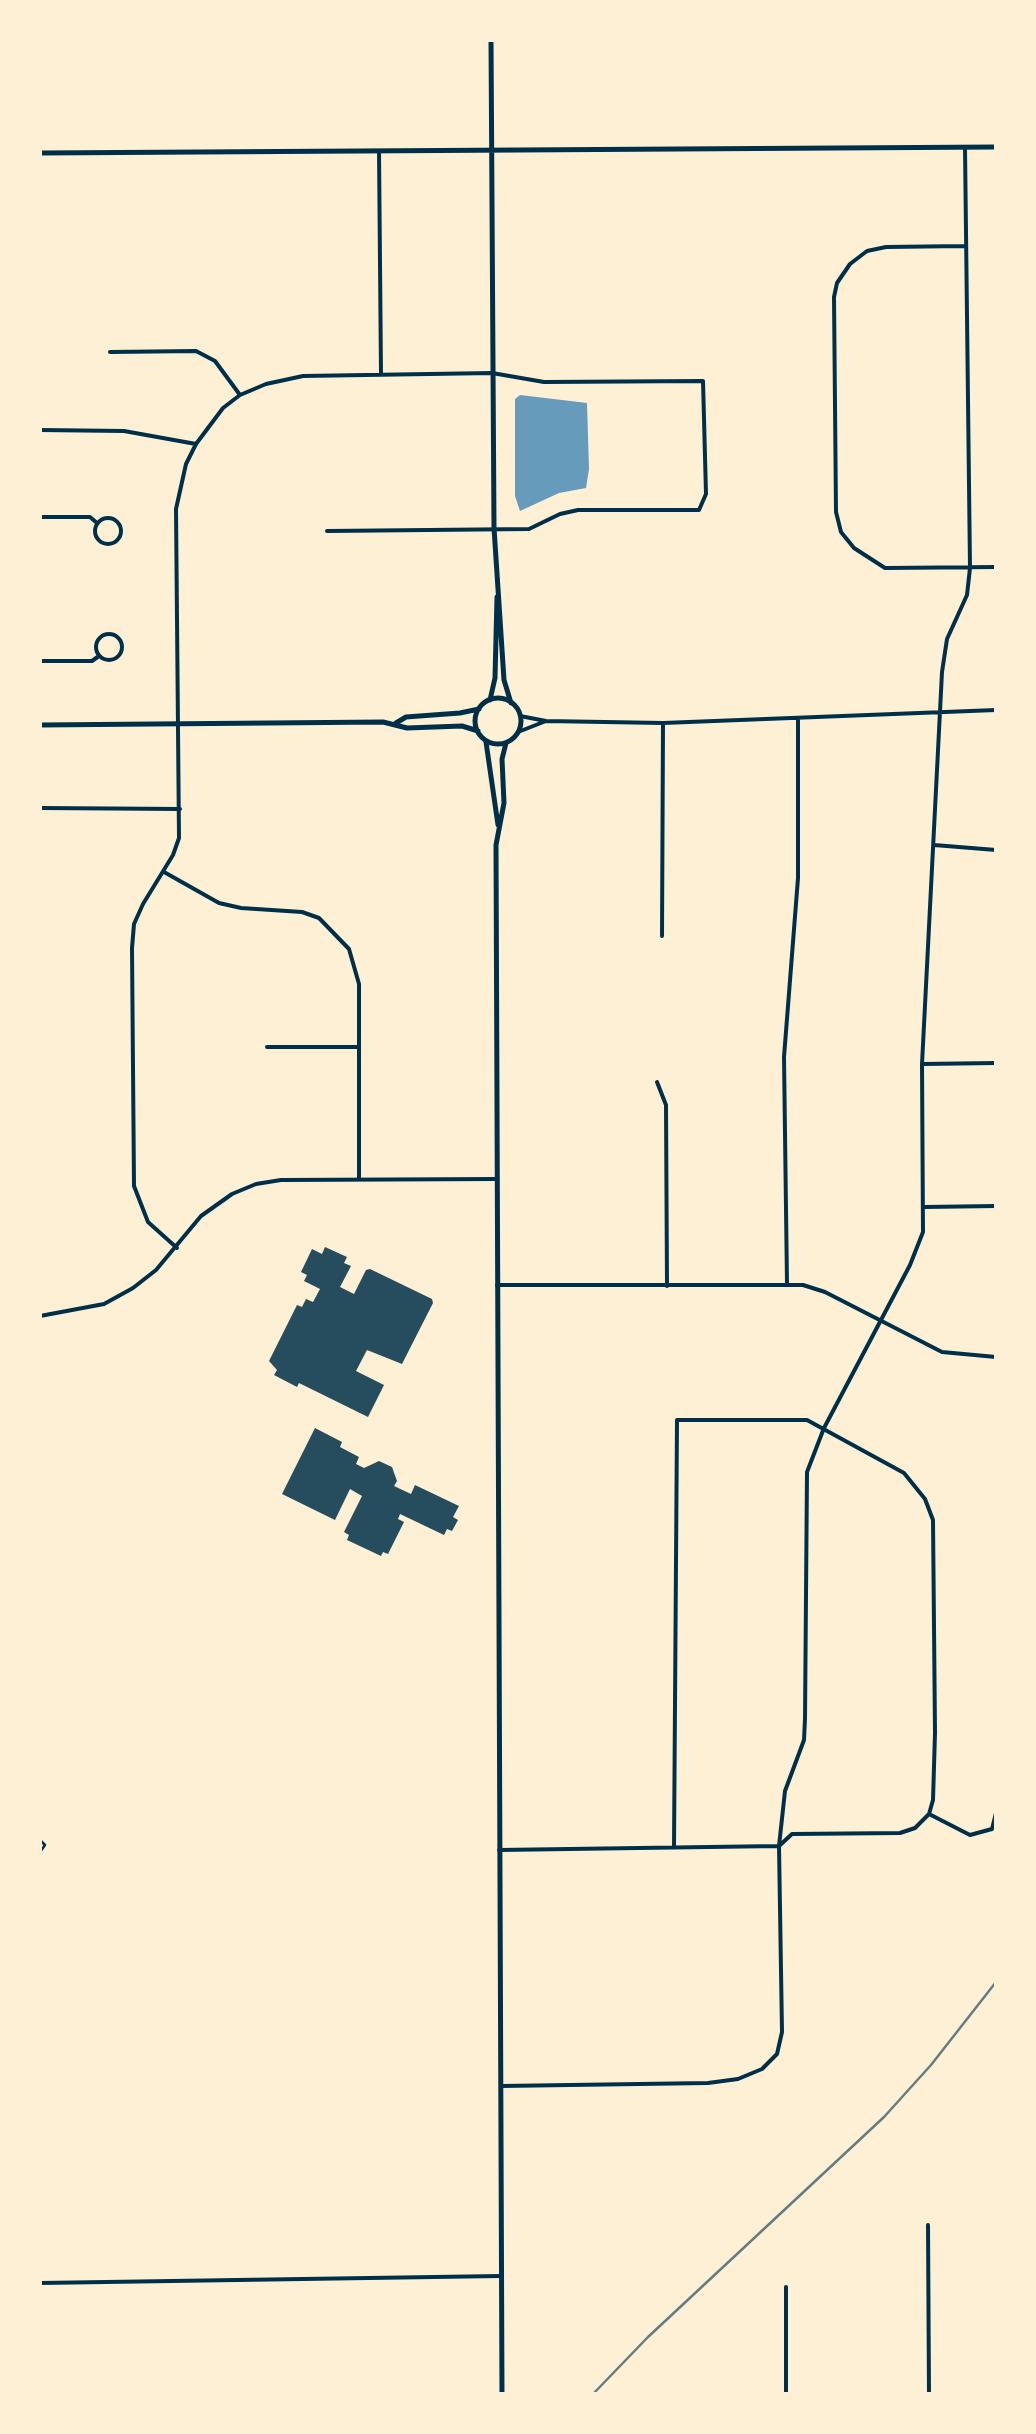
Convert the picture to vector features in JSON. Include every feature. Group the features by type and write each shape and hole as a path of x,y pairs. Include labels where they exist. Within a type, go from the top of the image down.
{"street":[{"path":"491,40 494,528 504,680 520,716 518,732"},
{"path":"501,2086 708,2083 738,2079 762,2069 777,2054 782,2032 779,1846 786,1791 804,1740 806,1472 824,1428 882,1320 923,1232 922,1064 944,656 967,594 970,568 965,148"},
{"path":"40,154 996,148"},
{"path":"379,151 380,374"},
{"path":"965,246 866,251 850,264 837,283 836,512 841,532 854,548 886,568 996,567"},
{"path":"110,352 196,351 216,361 240,396"},
{"path":"176,1248 148,1222 134,1186 132,948 134,924 174,855 179,838 176,509 186,464 196,444 223,408 240,396 284,379 492,372 544,382 703,381 706,494 698,510 578,510 529,529 327,532"},
{"path":"40,430 124,432 196,444"},
{"path":"40,517 90,517 97,523"},
{"path":"104,518 116,520 121,526 120,538 107,544 99,540 95,532 97,523 104,518"},
{"path":"498,594 494,609 495,678 489,700 479,709 475,720 486,740 499,828"},
{"path":"109,633 120,639 119,656 107,660 100,656 96,648 100,636 109,633"},
{"path":"40,661 92,661 100,656"},
{"path":"489,700 512,703"},
{"path":"396,723 406,717 479,709"},
{"path":"520,716 546,721 663,723 996,710"},
{"path":"786,1284 784,1057 798,878 798,718"},
{"path":"502,2394 496,846 504,803 502,758 506,742 518,732 546,721"},
{"path":"40,725 396,723 407,728 462,726 478,731"},
{"path":"662,936 663,723"},
{"path":"486,740 506,742"},
{"path":"40,808 180,809"},
{"path":"934,845 996,850"},
{"path":"162,870 219,903 302,912 319,918 349,949 358,974 359,1178"},
{"path":"267,1047 360,1047"},
{"path":"922,1064 996,1064"},
{"path":"657,1082 666,1104 667,1286"},
{"path":"40,1316 104,1304 156,1270 201,1216 232,1194 256,1184 359,1178 497,1179"},
{"path":"924,1207 996,1206"},
{"path":"497,1285 814,1287 942,1352 996,1357"},
{"path":"499,1850 779,1846 792,1834 900,1833 915,1828 929,1814 934,1800 935,1733 933,1520 925,1499 904,1473 807,1420 677,1420 674,1847"},
{"path":"929,1814 970,1836 992,1829 996,1813"},
{"path":"928,2226 928,2394"},
{"path":"40,2283 500,2276"},
{"path":"786,2287 786,2394"}],"path":[{"path":"40,1840 45,1845 40,1852"}],"water":[{"path":"520,395 587,403 589,469 586,488 559,493 520,511 515,496 515,399"}],"building":[{"path":"325,1247 347,1257 344,1263 351,1266 340,1287 354,1294 370,1269 432,1299 402,1364 367,1350 356,1371 384,1385 368,1417 274,1375 277,1370 269,1361 297,1305 302,1307 306,1299 313,1302 320,1289 304,1281 307,1275 301,1272 312,1249 322,1254"},
{"path":"315,1428 342,1442 340,1447 359,1457 356,1464 364,1468 379,1461 392,1467 397,1481 394,1486 411,1494 415,1485 459,1506 452,1531 447,1529 444,1535 400,1514 398,1519 404,1522 388,1554 383,1552 381,1556 347,1540 349,1535 344,1532 362,1496 350,1489 335,1520 282,1494"}],"railway":[{"path":"593,2394 648,2337 884,2117 996,1982"}]}
